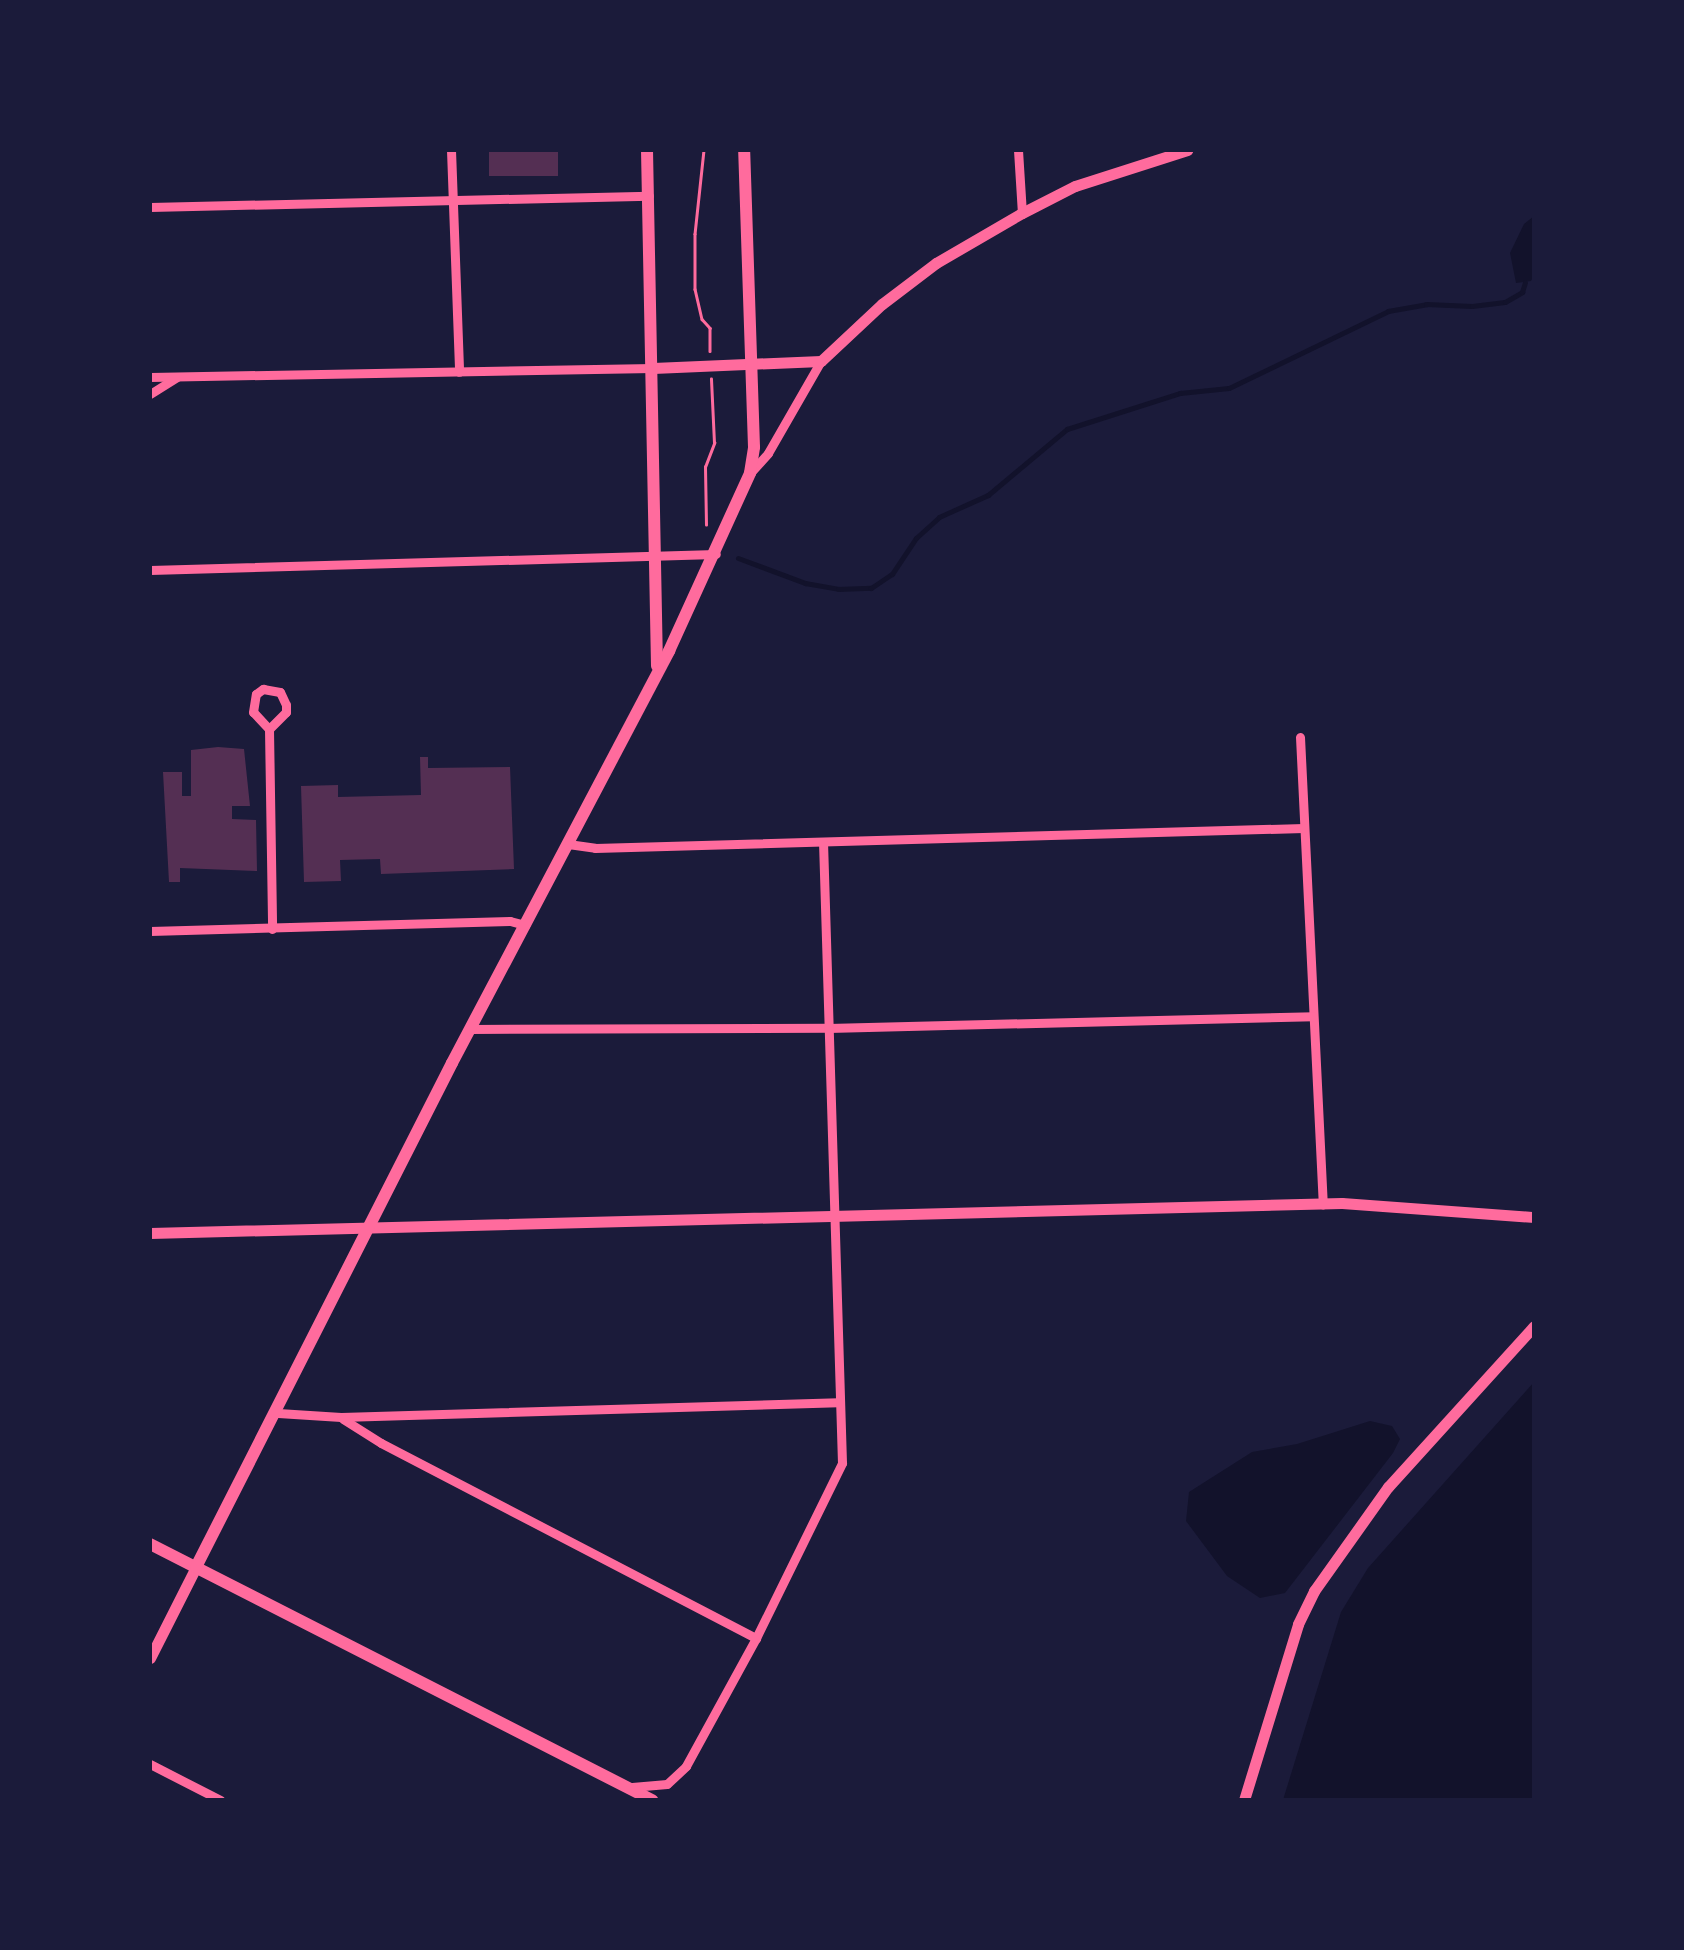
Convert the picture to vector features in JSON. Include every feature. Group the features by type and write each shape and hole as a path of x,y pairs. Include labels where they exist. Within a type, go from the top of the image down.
{"main road":[{"path":"648,150 659,556 657,673"},
{"path":"196,1567 278,1414 470,1029 657,673 716,554 750,474 754,447 744,150"},
{"path":"150,1544 652,1800"}],"street":[{"path":"451,150 460,372"},
{"path":"1018,150 1022,213"},
{"path":"750,474 768,453 821,361 882,304 936,264 1076,186 1188,150"},
{"path":"150,207 649,196"},
{"path":"150,377 711,367 821,361"},
{"path":"150,394 178,377"},
{"path":"150,570 716,554"},
{"path":"269,729 286,712 284,697 263,688 252,703 253,712 269,729 272,930"},
{"path":"1300,737 1322,1204"},
{"path":"568,844 594,848 1304,828"},
{"path":"620,1784 648,1788 667,1784 696,1750 840,1475 822,842"},
{"path":"150,931 510,921 524,925"},
{"path":"470,1029 828,1028 1313,1016"},
{"path":"151,1236 832,1214 1322,1204 1534,1217"},
{"path":"1244,1800 1298,1624 1314,1591 1399,1474 1534,1326"},
{"path":"278,1414 341,1417 838,1402"},
{"path":"341,1417 381,1444 756,1638"},
{"path":"150,1658 196,1567"},
{"path":"150,1764 220,1800"}],"path":[{"path":"704,150 695,234 696,289 702,319 710,328 714,443 705,467 706,526"}],"shaded area":[{"path":"1534,216 1534,275 1531,281 1516,283 1510,253 1524,224"},
{"path":"1534,1382 1534,1800 1283,1800 1341,1612 1368,1568"},
{"path":"1370,1421 1392,1426 1400,1439 1285,1593 1260,1598 1227,1576 1186,1521 1189,1492 1252,1452 1297,1444"}],"building":[{"path":"489,150 558,150 558,176 489,176"},
{"path":"244,749 250,806 232,806 232,819 256,820 257,871 180,868 180,882 169,882 163,772 182,772 182,796 191,796 191,750"},
{"path":"420,757 428,757 428,768 510,767 514,869 381,874 380,859 340,860 341,881 304,882 301,786 338,785 338,797 421,795"}],"waterway":[{"path":"738,558 805,583 838,589 871,588 892,574 916,538 939,517 988,495 1067,429 1180,393 1229,388 1388,311 1426,304 1472,306 1505,302 1522,292 1525,282"}]}
